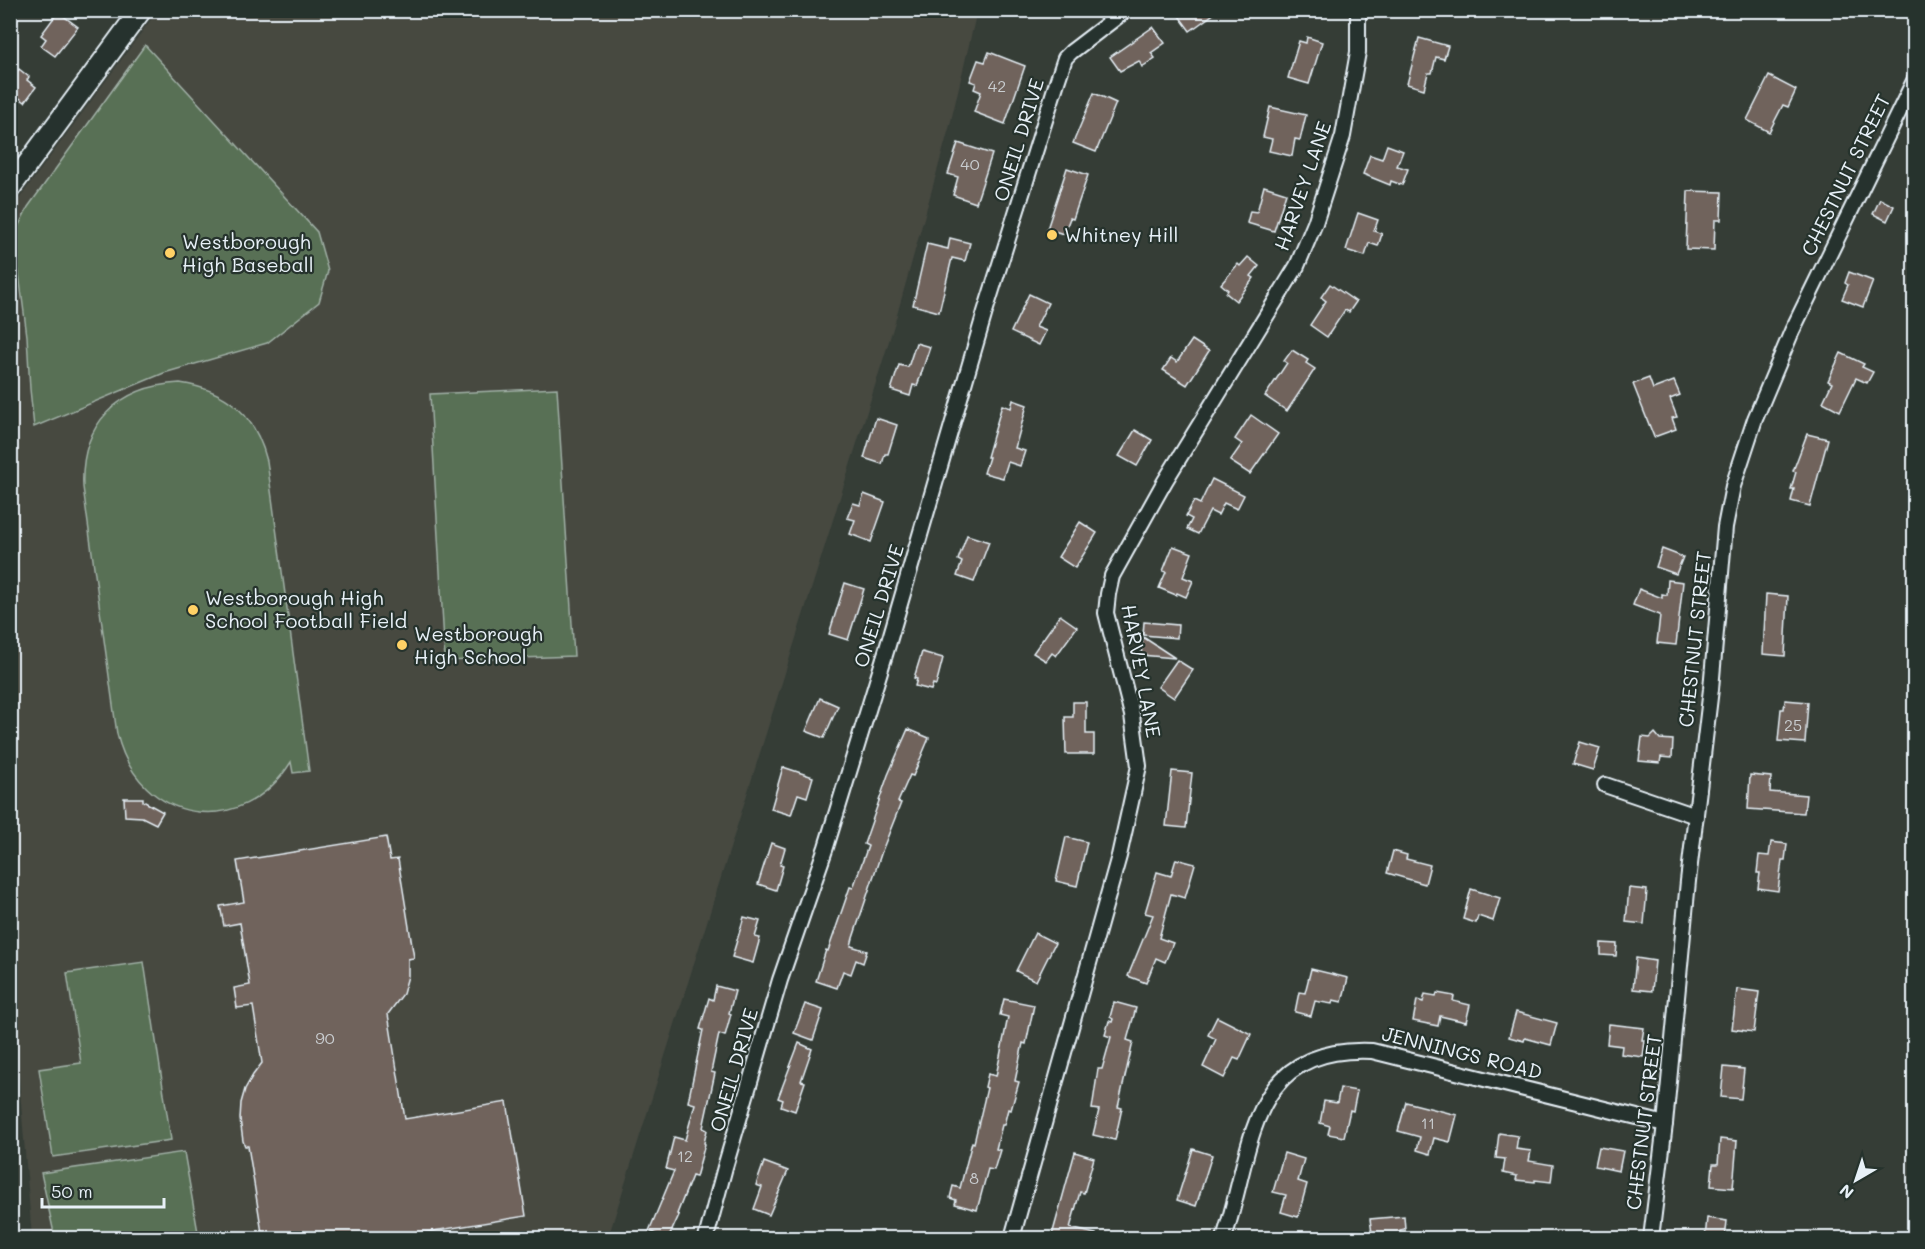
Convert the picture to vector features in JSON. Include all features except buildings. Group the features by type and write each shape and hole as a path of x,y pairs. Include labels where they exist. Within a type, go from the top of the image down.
{"street":[{"path":"10,188 141,10"},
{"name":"ONEIL DRIVE","path":"706,1239 780,980 826,847 861,735 985,312 1065,58 1126,10"},
{"name":"HARVEY LANE","path":"1012,1239 1119,856 1139,766 1132,715 1107,613 1112,576 1165,481 1297,266 1319,212 1343,136 1358,52 1358,11"},
{"name":"CHESTNUT STREET","path":"1651,1239 1711,689 1725,527 1736,478 1755,418 1792,331 1911,95 1914,81"},
{"path":"1605,785 1696,816"},
{"name":"JENNINGS ROAD","path":"1224,1239 1257,1119 1266,1099 1289,1071 1316,1057 1355,1050 1372,1051 1665,1124"}],"shaded area":[{"name":"Westborough High School","path":"157,11 977,11 950,125 895,322 608,1238 32,1238 10,968 10,211"}],"green space":[{"name":"Westborough High Baseball","path":"145,45 317,232 328,271 319,302 267,343 164,373 34,427 27,336 14,235 28,207"},
{"name":"Westborough High School Football Field","path":"180,383 197,386 225,398 247,418 262,444 267,461 309,771 293,773 291,762 270,787 246,804 220,812 194,811 169,803 147,787 129,764 117,734 83,487 88,445 96,427 107,412 138,392"},
{"path":"557,388 574,656 445,661 430,394"},
{"path":"144,962 171,1140 53,1157 39,1069 81,1063 67,973"},
{"path":"184,1152 199,1238 55,1238 41,1173"}],"place":[{"name":"Whitney Hill","path":"1052,235"},
{"name":"Westborough High Baseball","path":"170,253"},
{"name":"Westborough High School Football Field","path":"193,610"},
{"name":"Westborough High School","path":"402,645"}]}
